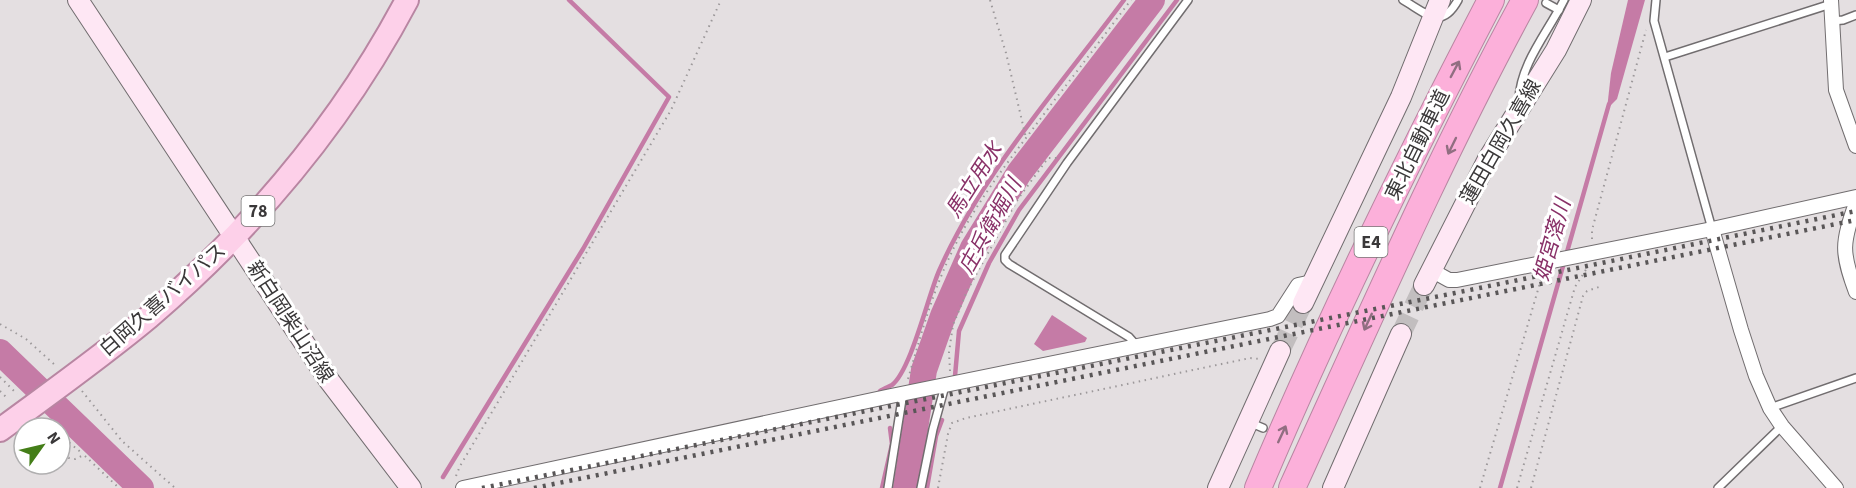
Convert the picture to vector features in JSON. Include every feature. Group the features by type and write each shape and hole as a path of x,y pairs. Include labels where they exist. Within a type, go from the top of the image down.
{"highway":[{"name":"東北自動車道","path":"1258,488 1359,266 1491,0"},
{"name":"東北自動車道","path":"1292,488 1430,189 1502,44 1536,2"}],"main road":[{"name":"白岡久喜バイパス","path":"0,430 149,316 235,237 313,146 371,62 407,0"}],"street":[{"name":"新白岡柴山沼線","path":"78,0 328,379 411,488"},
{"name":"蓮田白岡久喜線","path":"1427,278 1488,159 1556,50 1581,0"},
{"path":"1831,2 1836,90 1856,146"},
{"path":"1303,303 1401,97 1436,8"},
{"path":"1427,278 1457,280 1712,229 1856,197"},
{"path":"1856,202 1846,230 1844,251 1856,292"},
{"path":"1712,229 1741,330 1756,376 1770,408 1782,426 1836,488"},
{"path":"459,485 1270,319 1278,316 1298,285 1311,282"},
{"path":"1333,488 1339,464 1401,334"},
{"path":"1218,488 1255,425 1276,359"}],"lane":[{"path":"1137,347 1128,337 1009,264 1005,260 1005,255 1071,159 1188,0"},
{"path":"1403,0 1436,8 1446,16 1458,0"},
{"path":"1518,108 1519,84 1540,40 1550,28 1564,0"},
{"path":"1656,0 1654,21 1712,229"},
{"path":"1536,2 1559,10"},
{"path":"1665,57 1831,2"},
{"path":"1832,21 1856,15"},
{"path":"1770,408 1856,378"},
{"path":"921,488 942,386"},
{"path":"888,488 907,393"},
{"path":"1718,488 1782,426"}],"path":[{"path":"459,485 460,466 671,110 722,0"},
{"path":"990,0 1006,53 1026,138"},
{"path":"907,393 928,312 949,258 982,200 1131,0"},
{"path":"1517,488 1575,287 1591,261 1586,254 1646,29 1654,21"},
{"path":"942,386 950,377 949,352 953,325 984,259 1018,199 1048,158 1071,159"},
{"path":"1480,488 1547,262 1540,254 1560,226 1565,209"},
{"path":"1531,488 1583,296 1587,291 1599,286"},
{"path":"0,324 26,339 122,441 175,488"},
{"path":"938,488 952,423 966,418 1250,358 1276,359"},
{"path":"0,377 41,416"},
{"path":"0,391 8,399"},
{"path":"72,446 119,488"},
{"path":"72,458 84,455"}],"shaded area":[{"path":"1628,0 1645,0 1617,99 1607,109 1611,73"},
{"path":"1052,315 1087,338 1085,342 1043,351 1034,344"}],"waterway":[{"path":"443,477 583,249 669,97 569,0"},
{"name":"馬立用水","path":"880,391 892,385 906,364 939,271 977,199 1024,131 1124,0"},
{"name":"庄兵衛堀川","path":"906,488 924,370 943,316 973,248 1019,173 1152,0"},
{"path":"955,376 959,331 989,263 1019,210 1177,0"},
{"name":"姫宮落川","path":"1500,488 1609,104"},
{"path":"0,352 141,488"},
{"path":"927,488 936,436 942,420"},
{"name":"馬立用水","path":"882,488 892,444 890,428"}],"tunnel":[{"path":"1401,334 1424,285"},
{"path":"1280,351 1303,303"}],"railway":[{"path":"482,488 1856,211"},
{"path":"534,488 1856,220"}]}
